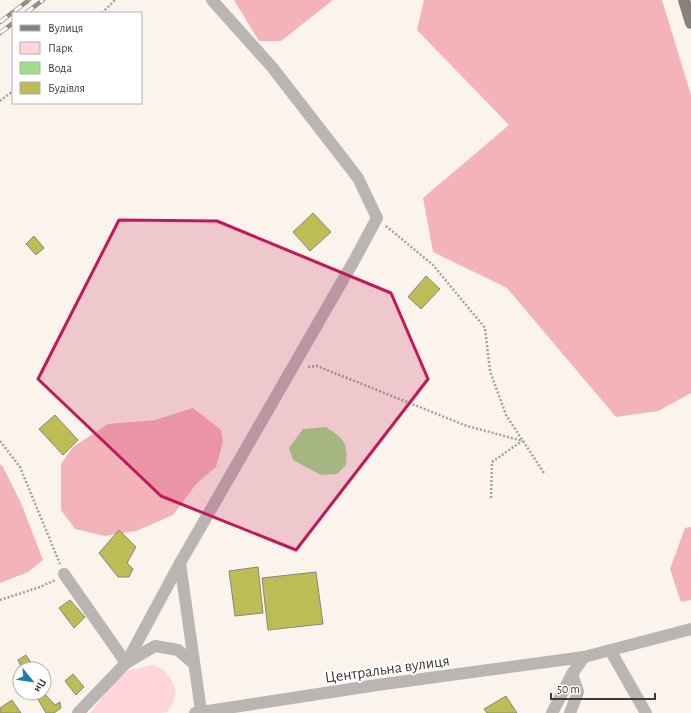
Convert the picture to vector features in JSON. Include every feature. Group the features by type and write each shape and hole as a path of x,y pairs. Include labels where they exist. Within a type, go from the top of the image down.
{"main road":[{"path":"684,0 691,23"}],"street":[{"path":"82,711 126,663 180,563 355,259 377,218 358,178 272,67 212,0"},
{"path":"180,563 194,664 198,712"},
{"path":"64,574 126,663"},
{"name":"Центральна вулиця","path":"198,712 584,657 691,629"},
{"path":"126,663 155,646 178,650 194,664"},
{"path":"610,650 646,713"},
{"path":"552,713 572,674 584,657"},
{"path":"570,713 578,692 572,674"}],"path":[{"path":"103,12 115,0"},
{"path":"0,101 12,92"},
{"path":"377,218 434,266 485,328 490,371 506,415 544,473"},
{"path":"291,370 317,366 467,426 523,441"},
{"path":"0,441 20,466 64,574 40,587 0,600"},
{"path":"491,498 492,462 523,441"}],"highlighted area":[{"path":"119,220 217,221 391,293 428,379 296,550 161,496 38,379"}],"green space":[{"path":"152,665 163,669 171,679 176,691 173,702 167,712 90,713 114,682 129,670"}],"shaded area":[{"path":"234,0 333,0 281,41 259,41"},
{"path":"424,0 662,0 691,95 691,393 658,411 616,417 507,288 433,252 423,198 509,125 417,30"},
{"path":"193,408 221,430 223,442 216,467 196,484 173,515 136,531 105,536 75,529 61,510 61,464 73,447 108,424 155,420"},
{"path":"0,464 3,467 21,503 43,560 28,572 0,583"},
{"path":"691,527 691,600 681,602 670,569 685,528"}],"water":[{"path":"326,427 341,438 345,446 346,465 337,474 321,475 293,460 289,448 303,429"}],"building":[{"path":"313,213 331,232 310,251 293,232"},
{"path":"34,236 44,248 36,255 26,244"},
{"path":"426,276 440,289 421,309 408,297"},
{"path":"55,415 78,440 63,455 39,429"},
{"path":"119,530 136,547 127,563 133,569 129,577 118,577 99,553"},
{"path":"258,567 263,613 235,616 229,571"},
{"path":"316,572 323,624 268,630 262,578"},
{"path":"70,600 85,617 74,628 59,608"},
{"path":"26,655 30,661 18,661"},
{"path":"73,674 84,687 76,695 65,681"},
{"path":"506,696 517,713 487,713 484,709"},
{"path":"12,700 21,713 0,713 0,708"},
{"path":"39,701 51,701 55,705 60,702 61,708 54,713 46,713"}],"railway":[{"path":"13,12 29,0"},
{"path":"27,12 43,0"},
{"path":"0,22 12,13"},
{"path":"0,33 12,24"}]}
